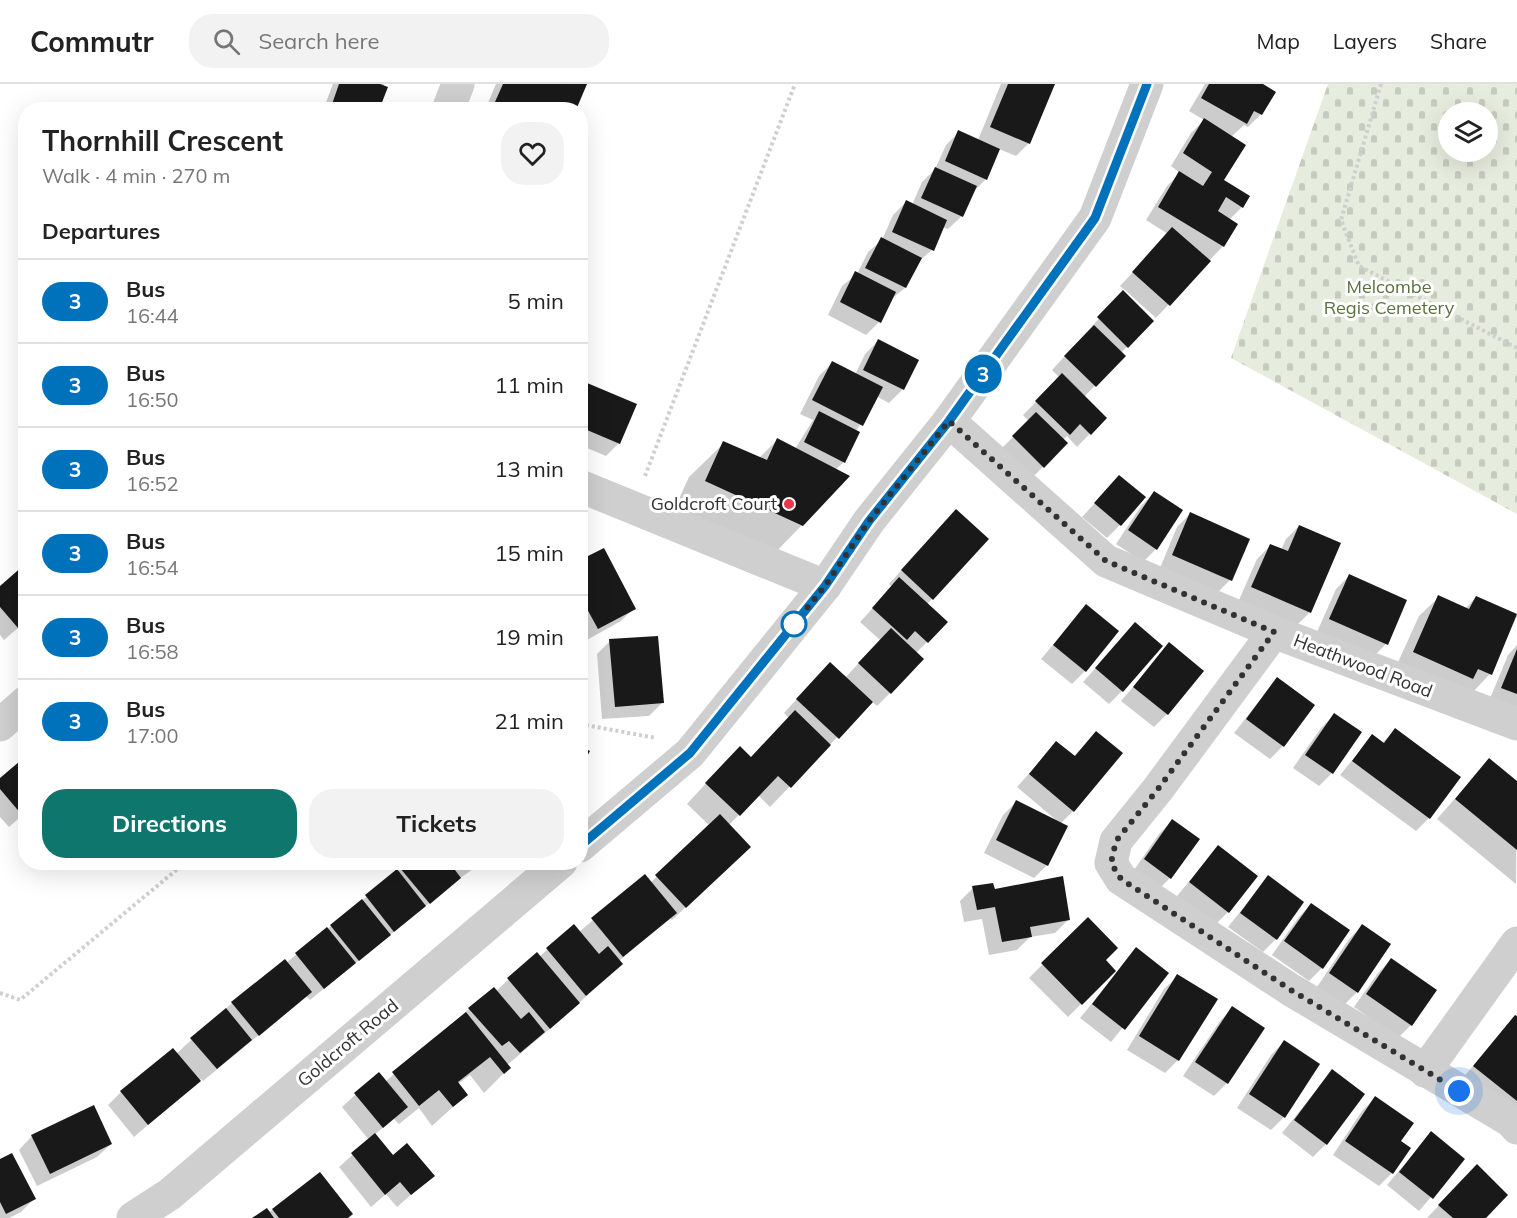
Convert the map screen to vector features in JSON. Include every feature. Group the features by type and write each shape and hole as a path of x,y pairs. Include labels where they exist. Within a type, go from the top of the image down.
{"street":[{"path":"451,102 458,84"},
{"path":"588,839 695,746 825,586 869,521 949,421 1095,218 1147,84"},
{"name":"Heathwood Road","path":"949,421 1106,561 1274,632 1517,724"},
{"path":"588,489 825,586"},
{"path":"1274,632 1158,789 1116,841 1111,863 1121,879 1291,990 1511,1121 1517,1128"},
{"path":"0,725 18,709"},
{"name":"Goldcroft Road","path":"133,1218 170,1194 552,870"},
{"path":"1425,1071 1517,943"}],"path":[{"path":"633,508 795,84"},
{"path":"1382,84 1341,220 1359,266 1517,348"},
{"path":"588,726 695,746"},
{"path":"0,993 20,1000 176,870"}],"green space":[{"name":"Melcombe Regis Cemetery","path":"1328,84 1517,84 1517,514 1231,358"}],"building":[{"path":"339,84 380,84 388,87 382,102 333,102"},
{"path":"503,84 587,84 579,102 495,102"},
{"path":"1008,84 1055,84 1030,144 990,127"},
{"path":"1209,84 1263,84 1276,92 1262,115 1254,111 1247,124 1201,98"},
{"path":"1204,118 1246,145 1224,180 1250,196 1243,208 1226,197 1218,211 1238,224 1224,247 1158,207 1179,171 1203,186 1212,172 1183,153"},
{"path":"958,130 1000,149 987,180 945,161"},
{"path":"935,167 977,186 963,217 921,198"},
{"path":"906,200 947,220 934,251 892,232"},
{"path":"1172,227 1211,261 1170,306 1132,272"},
{"path":"881,237 922,258 906,288 865,268"},
{"path":"855,271 896,292 881,323 840,302"},
{"path":"1123,290 1154,321 1128,348 1097,317"},
{"path":"1094,325 1126,356 1096,387 1064,356"},
{"path":"878,339 919,360 904,390 863,370"},
{"path":"832,361 883,387 863,426 812,400"},
{"path":"1062,373 1107,418 1091,435 1080,424 1070,435 1035,401"},
{"path":"588,383 637,404 620,444 588,430"},
{"path":"819,411 860,432 845,463 804,442"},
{"path":"1036,412 1068,443 1044,468 1012,436"},
{"name":"Goldcroft Court","path":"777,438 850,476 803,526 705,481 723,441 767,460"},
{"path":"1119,475 1146,497 1121,526 1094,503"},
{"path":"1154,491 1183,510 1157,550 1128,530"},
{"path":"956,509 989,539 933,600 901,570"},
{"path":"1190,512 1250,539 1232,581 1172,555"},
{"path":"1299,525 1341,543 1311,613 1251,587 1270,544 1288,551"},
{"path":"604,548 636,609 598,629 588,611 588,556"},
{"path":"18,570 18,628 0,607 0,586"},
{"path":"1349,574 1407,600 1388,645 1329,619"},
{"path":"899,577 948,622 928,643 915,631 907,640 872,608"},
{"path":"1438,595 1469,609 1476,596 1517,614 1492,675 1478,669 1473,679 1413,652"},
{"path":"1086,604 1119,631 1086,672 1053,645"},
{"path":"1135,622 1163,646 1123,692 1095,668"},
{"path":"891,628 924,659 891,694 858,663"},
{"path":"658,636 664,703 615,707 609,639"},
{"path":"1169,642 1204,671 1168,715 1133,687"},
{"path":"1517,649 1517,694 1501,688"},
{"path":"830,662 873,702 839,739 796,699"},
{"path":"1277,677 1315,705 1284,747 1246,719"},
{"path":"795,710 831,745 791,788 778,776 740,816 705,783 740,746 751,757"},
{"path":"1334,713 1362,732 1333,774 1305,755"},
{"path":"1395,728 1461,777 1430,819 1352,761 1372,734 1384,743"},
{"path":"1096,731 1123,753 1074,812 1029,774 1056,741 1075,756"},
{"path":"1489,758 1517,781 1517,850 1455,799"},
{"path":"18,763 18,810 0,789 0,778"},
{"path":"1016,800 1068,826 1048,866 996,840"},
{"path":"720,814 751,847 686,908 655,875"},
{"path":"1172,819 1200,839 1171,879 1144,859"},
{"path":"1218,845 1258,876 1229,913 1189,882"},
{"path":"398,870 426,906 394,932 365,895"},
{"path":"402,870 455,870 461,878 430,904"},
{"path":"645,874 677,913 623,957 591,918"},
{"path":"1268,875 1304,902 1277,940 1240,913"},
{"path":"1063,876 1070,920 1030,927 1032,937 1002,942 995,907 977,910 972,886 993,883 995,889"},
{"path":"362,899 391,935 359,961 330,925"},
{"path":"1311,903 1350,930 1323,969 1284,941"},
{"path":"1088,917 1118,948 1106,960 1116,971 1082,1005 1041,963"},
{"path":"574,924 599,954 608,946 623,964 586,996 546,948"},
{"path":"1362,924 1391,944 1358,993 1329,973"},
{"path":"327,927 356,963 324,989 295,953"},
{"path":"1136,947 1169,973 1125,1030 1092,1004"},
{"path":"537,952 580,1003 550,1029 507,978"},
{"path":"1391,958 1437,990 1412,1026 1366,994"},
{"path":"285,959 312,992 259,1036 231,1002"},
{"path":"1177,974 1218,999 1179,1061 1139,1036"},
{"path":"494,987 521,1019 529,1012 545,1032 520,1053 509,1041 502,1046 468,1008"},
{"path":"1232,1006 1265,1028 1228,1084 1195,1062"},
{"path":"226,1008 252,1040 217,1069 190,1038"},
{"path":"466,1012 511,1068 504,1074 490,1057 458,1082 468,1095 453,1107 439,1090 419,1106 392,1072"},
{"path":"1515,1015 1517,1016 1517,1101 1473,1066"},
{"path":"1284,1040 1320,1064 1285,1118 1249,1094"},
{"path":"173,1048 201,1081 148,1125 120,1091"},
{"path":"1332,1069 1365,1094 1327,1145 1294,1120"},
{"path":"379,1072 408,1107 383,1128 354,1093"},
{"path":"1375,1096 1414,1123 1401,1141 1411,1148 1393,1174 1345,1141"},
{"path":"94,1105 112,1144 50,1174 31,1135"},
{"path":"1431,1131 1465,1159 1433,1199 1399,1172"},
{"path":"375,1133 393,1155 407,1143 435,1176 411,1195 400,1182 385,1195 351,1153"},
{"path":"12,1153 36,1199 6,1214 0,1202 0,1159"},
{"path":"1477,1164 1508,1195 1486,1218 1453,1218 1438,1205"},
{"path":"320,1172 353,1214 348,1218 279,1218 272,1209"},
{"path":"267,1208 274,1218 252,1218"}],"bus line":[{"name":"3","path":"588,839 690,753 825,586 869,521 949,421 1095,218 1147,84"}],"place":[{"name":"Goldcroft Court","path":"789,504"}],"route":[{"path":"794,624 825,586 869,521 949,421 1106,561 1274,632 1158,789 1116,841 1111,863 1121,879 1291,990 1459,1091"}]}
